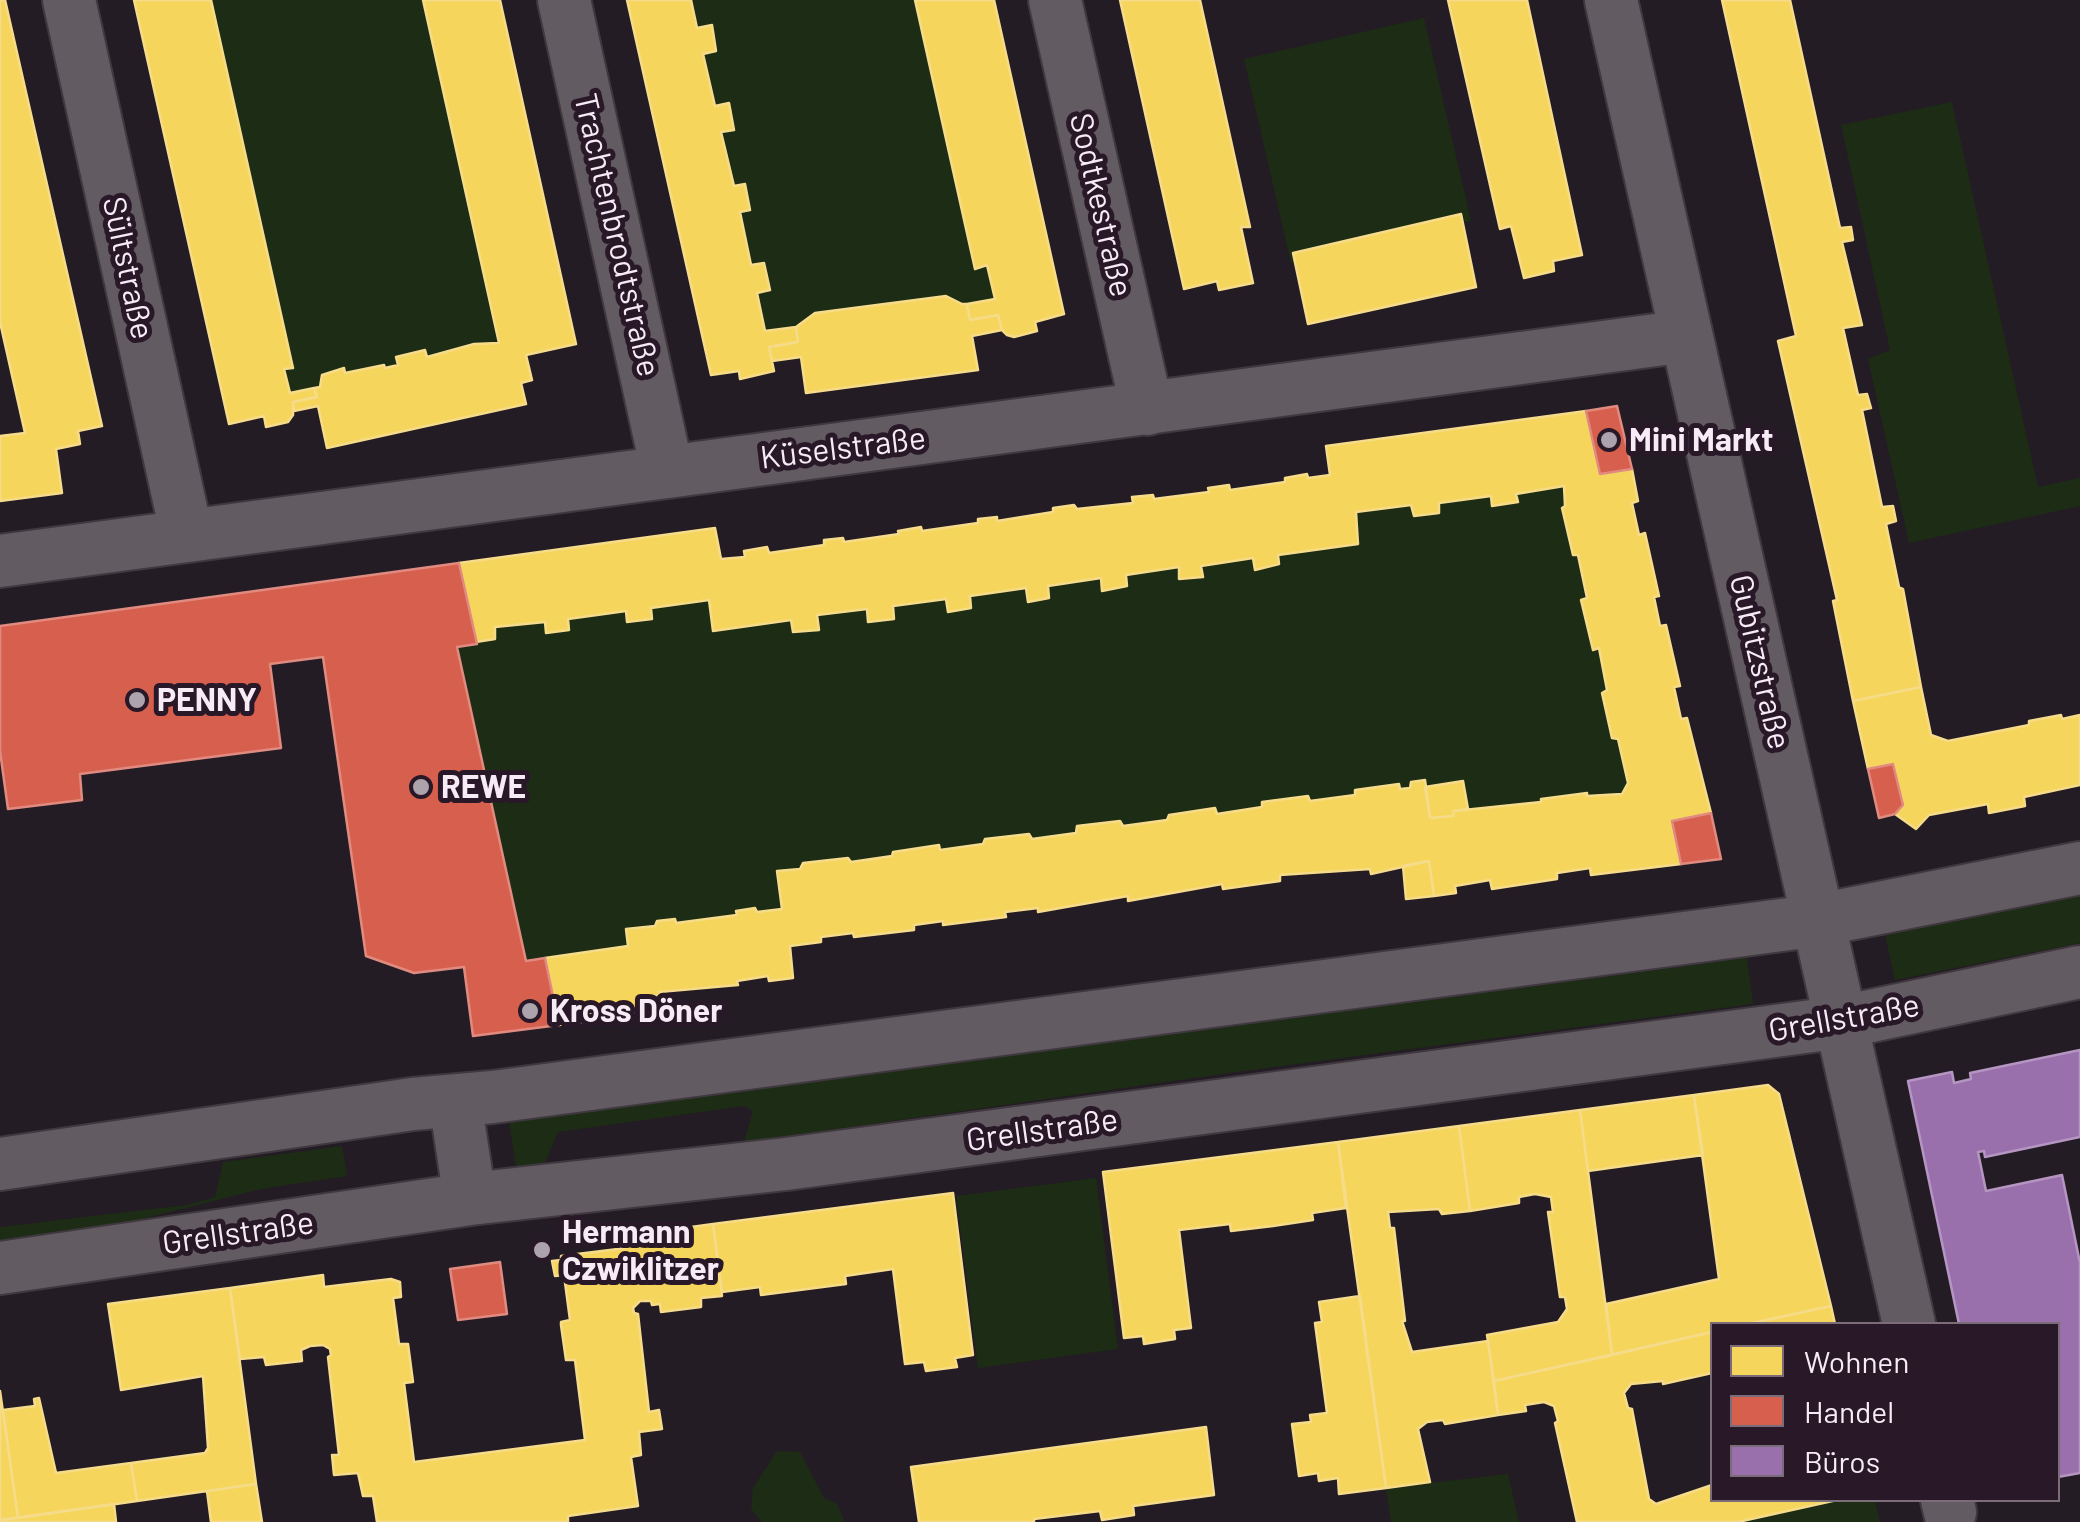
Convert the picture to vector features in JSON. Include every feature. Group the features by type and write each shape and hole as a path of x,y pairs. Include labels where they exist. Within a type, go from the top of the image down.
{"street":[{"name":"Sültstraße","path":"69,0 187,536"},
{"name":"Trachtenbrodtstraße","path":"564,0 667,470"},
{"name":"Sodtkestraße","path":"1055,0 1147,409"},
{"name":"Gubitzstraße","path":"1611,0 1909,1322"},
{"name":"Küselstraße","path":"0,561 1686,336"},
{"path":"0,1164 413,1104 1818,920 2080,868"},
{"name":"Grellstraße","path":"0,1268 470,1199 825,1159 1842,1022 2080,972"},
{"path":"455,1101 470,1199"}],"green space":[{"path":"211,0 423,0 499,343 474,344 427,357 424,350 396,357 398,365 385,368 383,365 324,373 320,387 290,393 284,369 293,367"},
{"path":"692,0 915,0 974,268 987,265 995,299 962,304 946,296 816,313 800,327 765,331 757,293 769,290 751,265 740,212 750,210 745,184 734,186 721,132 734,130 715,106 703,54 716,50 712,26 697,28"},
{"path":"1424,18 1471,221 1291,263 1244,59"},
{"path":"1952,102 2038,487 2080,478 2080,506 1909,543 1868,359 1890,350 1841,125"},
{"path":"1564,486 1562,508 1572,555 1578,555 1593,650 1599,648 1607,690 1602,693 1628,783 1622,794 1586,793 1468,809 1463,782 1400,789 1398,784 1310,801 1307,797 1263,802 1262,807 1217,814 1214,808 1123,826 1120,821 1077,826 1076,833 1032,839 1029,834 940,850 938,846 894,852 892,856 851,862 848,858 803,863 800,869 777,872 782,909 757,912 755,908 737,911 737,915 676,923 674,919 657,921 655,926 626,929 628,946 526,961 457,647 476,644 495,627 545,622 546,633 568,619 626,611 628,622 652,619 651,608 709,600 791,620 793,632 817,615 867,609 869,622 894,619 893,606 946,599 948,612 971,608 970,596 1026,588 1029,602 1049,598 1048,586 1101,578 1102,590 1127,586 1126,575 1179,567 1180,579 1202,577 1201,566 1253,558 1255,569 1279,564 1278,555 1358,544 1356,512 1411,505 1415,516 1439,513 1439,503 1491,496 1493,506 1517,502 1516,494"},
{"path":"2080,891 2080,943 1895,980 1884,930"},
{"path":"1747,958 1753,1004 744,1142 753,1111 744,1106 558,1132 544,1165 516,1168 509,1122"},
{"path":"342,1146 347,1176 261,1189 127,1223 0,1240 0,1227 186,1205 215,1197 223,1162"},
{"path":"1096,1178 1118,1349 978,1368 956,1196"},
{"path":"777,1451 800,1452 824,1498 837,1504 845,1522 762,1522 751,1509 753,1488"},
{"path":"1508,1474 1519,1522 1391,1522 1386,1488"},
{"path":"1828,1502 1875,1502 1880,1522 1738,1522"}],"building: Wohnen":[{"path":"0,0 5,0 102,426 78,431 80,444 56,449 62,493 0,501 0,436 25,433 0,322"},
{"path":"134,0 211,0 293,368 284,369 290,393 314,388 317,397 293,402 293,415 288,422 266,427 264,416 229,424"},
{"path":"423,0 500,0 576,344 526,355 532,380 521,383 526,404 327,448 318,406 294,411 293,402 317,397 314,388 320,387 322,375 344,368 345,373 398,365 396,357 425,350 427,357 474,344 499,343"},
{"path":"627,0 691,0 697,28 712,25 716,51 703,54 715,106 729,103 734,130 721,132 734,186 745,184 750,210 740,212 751,265 764,263 770,290 757,293 765,331 796,327 798,342 769,347 774,371 740,379 739,371 711,375"},
{"path":"915,0 994,0 1064,314 1035,322 1037,331 1014,337 1002,330 998,315 970,320 967,304 995,299 987,265 975,269"},
{"path":"1120,0 1200,0 1250,227 1241,227 1253,283 1219,290 1217,281 1184,289"},
{"path":"1448,0 1527,0 1582,255 1553,261 1554,271 1524,278 1511,226 1500,229"},
{"path":"1722,0 1790,0 1840,228 1851,227 1853,240 1842,242 1862,325 1843,328 1858,395 1867,394 1871,408 1862,410 1882,507 1893,506 1896,521 1886,524 1921,687 1853,701 1833,601 1837,600 1778,341 1796,336"},
{"path":"1461,214 1476,287 1308,324 1293,253"},
{"path":"946,296 967,304 970,320 998,315 1002,330 972,336 978,370 806,393 801,357 772,361 769,347 798,342 796,327 815,313"},
{"path":"1586,411 1600,474 1632,469 1638,501 1632,503 1639,535 1645,533 1659,596 1654,597 1660,626 1666,625 1680,686 1674,687 1681,719 1687,718 1711,813 1672,821 1681,864 1591,875 1590,868 1557,873 1557,879 1492,889 1490,880 1455,886 1456,893 1434,896 1429,861 1371,874 1370,869 1280,875 1280,881 1223,889 1222,884 1128,901 1128,896 1038,912 1038,908 1005,912 1006,917 914,925 914,930 821,937 821,942 790,946 793,978 769,981 768,976 737,981 738,985 659,992 661,995 639,998 640,1014 612,1018 611,1011 587,1014 589,1021 559,1025 545,958 628,946 626,929 655,926 657,921 675,919 676,923 737,915 736,911 755,908 757,912 782,909 777,871 800,869 803,863 848,858 851,862 892,856 893,852 939,845 940,850 1029,834 1032,839 1076,833 1077,826 1120,821 1123,826 1215,808 1217,814 1262,807 1262,802 1308,796 1310,801 1399,784 1400,789 1410,788 1411,782 1425,780 1430,818 1453,816 1454,811 1587,793 1622,794 1628,783 1602,693 1607,690 1599,648 1593,650 1581,600 1587,598 1562,508 1564,486 1516,494 1518,502 1492,506 1491,496 1439,503 1439,513 1414,516 1411,505 1356,512 1358,544 1278,555 1279,564 1255,570 1253,558 1201,566 1203,577 1179,579 1179,567 1126,575 1127,586 1102,591 1101,578 1048,586 1049,598 1028,602 1026,588 970,596 971,608 948,612 946,599 893,606 894,619 868,622 867,609 817,615 819,630 793,632 791,620 713,631 709,600 651,608 652,619 627,622 626,611 568,619 569,630 546,633 545,622 495,627 495,639 476,642 459,563 715,528 721,559 745,557 744,551 767,547 769,553 824,545 824,540 843,538 844,542 921,527 922,531 978,523 978,519 997,517 997,521 1074,505 1077,509 1133,503 1132,497 1153,495 1154,499 1209,492 1208,488 1229,485 1230,490 1285,482 1285,478 1307,474 1308,478 1330,475 1326,446"},
{"path":"1921,687 1931,735 1948,741 2029,725 2029,721 2080,715 2080,785 2024,797 2025,806 1989,813 1988,804 1929,815 1916,829 1895,814 1903,805 1893,764 1868,769 1853,701"},
{"path":"1463,781 1468,809 1454,811 1453,816 1430,818 1425,787"},
{"path":"1429,861 1434,896 1406,899 1403,866"},
{"path":"1768,1085 1779,1094 1831,1306 1757,1322 1710,1322 1710,1332 1612,1355 1606,1304 1719,1279 1694,1095"},
{"path":"1694,1095 1703,1155 1588,1171 1580,1110"},
{"path":"1580,1110 1612,1355 1494,1381 1487,1335 1558,1322 1567,1309 1565,1297 1560,1297 1548,1212 1553,1212 1551,1197 1535,1194 1519,1197 1519,1203 1470,1211 1459,1126"},
{"path":"1459,1126 1470,1211 1388,1212 1390,1228 1394,1228 1402,1321 1412,1352 1488,1341 1498,1415 1445,1424 1443,1420 1427,1422 1418,1429 1430,1482 1386,1488 1338,1142"},
{"path":"1338,1142 1346,1208 1312,1213 1313,1220 1273,1226 1231,1231 1230,1224 1179,1230 1191,1328 1174,1330 1175,1339 1144,1344 1143,1336 1124,1338 1103,1172"},
{"path":"953,1193 973,1355 955,1358 957,1367 926,1371 924,1362 905,1364 893,1269 845,1276 846,1284 761,1295 760,1287 722,1292 713,1224"},
{"path":"713,1224 722,1296 701,1298 701,1307 661,1312 660,1304 640,1301 633,1308 638,1314 649,1412 659,1410 662,1429 639,1432 641,1455 631,1457 638,1506 568,1516 568,1522 377,1522 373,1496 363,1496 358,1473 334,1475 332,1455 339,1455 330,1349 310,1346 301,1350 302,1361 266,1365 264,1357 240,1359 230,1288 323,1275 324,1287 391,1279 400,1282 401,1297 393,1298 399,1344 408,1344 413,1382 404,1383 414,1462 585,1440 575,1360 566,1360 561,1325 570,1320 564,1275 555,1276 552,1261 561,1260 561,1256 626,1248 625,1236"},
{"path":"230,1288 256,1484 137,1501 131,1463 205,1453 208,1448 203,1376 121,1390 108,1304"},
{"path":"1360,1296 1386,1488 1339,1494 1338,1478 1319,1481 1318,1473 1299,1476 1292,1424 1311,1422 1310,1415 1327,1413 1315,1323 1322,1322 1319,1302"},
{"path":"1831,1306 1835,1322 1757,1322"},
{"path":"1710,1332 1710,1373 1663,1384 1631,1384 1624,1393 1628,1408 1632,1409 1649,1499 1656,1504 1710,1486 1710,1502 1828,1502 1738,1522 1577,1522 1554,1406 1544,1402 1525,1405 1526,1411 1498,1415 1494,1381"},
{"path":"0,1391 18,1518 0,1520"},
{"path":"39,1398 56,1473 131,1463 137,1501 18,1518 3,1410 35,1406 34,1399"},
{"path":"1206,1427 1214,1495 1133,1506 1134,1515 1102,1520 1100,1511 1034,1522 919,1522 911,1467"},
{"path":"256,1484 262,1522 211,1522 207,1491"},
{"path":"114,1504 116,1522 0,1522 0,1520"}],"building: Handel":[{"name":"Mini Markt","path":"1617,406 1632,469 1600,474 1586,411"},
{"path":"459,563 477,644 457,647 526,961 545,958 559,1025 473,1036 464,967 414,973 366,956 323,657 270,664 281,748 80,774 82,800 8,809 0,751 0,626"},
{"path":"1893,764 1903,805 1895,814 1879,818 1868,769"},
{"path":"1711,813 1721,859 1681,864 1672,821"},
{"path":"500,1262 507,1314 458,1320 450,1269"}],"building: Büros":[{"path":"2080,1050 2080,1137 1985,1157 1984,1151 1978,1152 1986,1191 2062,1175 2080,1263 2080,1473 2060,1477 2060,1322 1959,1322 1908,1081 1952,1072 1954,1083 1971,1079 1970,1073"}],"place":[{"name":"Mini Markt","path":"1609,440"},
{"name":"PENNY","path":"137,700"},
{"name":"REWE","path":"421,787"},
{"name":"Kross Döner","path":"530,1011"},
{"name":"Hermann Czwiklitzer","path":"542,1250"}]}
